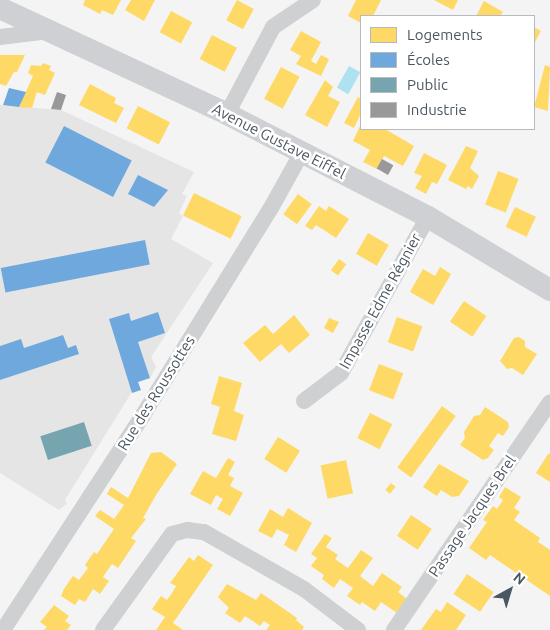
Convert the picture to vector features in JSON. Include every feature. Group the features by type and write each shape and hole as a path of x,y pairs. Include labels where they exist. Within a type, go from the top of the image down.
{"main road":[{"name":"Avenue Gustave Eiffel","path":"5,10 227,114 428,216 550,290"}],"street":[{"path":"227,114 273,27 312,0"},
{"path":"0,37 49,30"},
{"name":"Rue des Roussottes","path":"3,630 143,415 271,208 302,152"},
{"name":"Impasse Edme Régnier","path":"304,401 341,373 428,216"},
{"name":"Passage Jacques Brel","path":"394,630 550,402"},
{"path":"103,630 172,534 186,530 204,532 304,589 358,630"}],"shaded area":[{"path":"0,105 61,110 194,172 182,194 187,196 179,213 183,216 171,239 213,263 151,357 156,367 150,378 138,382 65,500 67,504 59,510 0,473"}],"water":[{"path":"349,66 360,73 348,94 337,88"}],"building: Logements":[{"path":"85,0 121,0 113,15 102,10 100,14 83,5"},
{"path":"131,0 155,0 144,21 125,10"},
{"path":"237,0 254,9 243,29 226,20"},
{"path":"356,0 381,0 374,15 360,15 360,22 348,16"},
{"path":"434,0 458,0 453,10"},
{"path":"484,1 503,12 501,15 477,15"},
{"path":"171,11 192,22 181,43 160,32"},
{"path":"535,28 541,31 535,42"},
{"path":"301,31 321,42 311,61 316,64 321,55 329,59 321,76 296,64 301,56 290,50"},
{"path":"212,35 237,48 225,72 200,59"},
{"path":"0,55 25,55 17,72 14,72 6,86 0,84"},
{"path":"43,63 51,66 49,70 55,73 45,95 37,92 32,108 19,107 33,76 28,73 31,65 41,66"},
{"path":"545,65 550,67 548,111 535,107"},
{"path":"281,67 300,77 283,109 264,99"},
{"path":"325,80 333,87 328,96 340,102 327,127 305,115"},
{"path":"90,84 116,98 114,103 124,108 116,123 79,105"},
{"path":"358,97 360,98 360,115 354,128 344,123"},
{"path":"138,106 170,122 159,145 127,128"},
{"path":"360,126 360,130 387,130 414,146 403,166 384,156 377,169 363,162 370,150 353,141"},
{"path":"466,146 478,151 470,168 479,176 472,189 468,186 466,189 448,180"},
{"path":"424,153 447,165 437,184 432,182 426,194 415,188 422,176 414,173"},
{"path":"498,171 519,179 506,212 485,205"},
{"path":"194,193 242,216 231,239 183,215"},
{"path":"298,194 312,204 297,224 283,214"},
{"path":"319,206 326,211 329,206 349,219 336,238 316,225 312,230 305,226"},
{"path":"515,207 536,217 527,237 506,227"},
{"path":"368,233 389,245 377,266 356,254"},
{"path":"339,259 346,264 338,276 331,270"},
{"path":"440,267 451,274 433,305 410,292 423,269 435,276"},
{"path":"464,301 486,316 472,337 450,322"},
{"path":"294,315 310,335 289,353 281,344 260,362 243,343 265,325 273,334"},
{"path":"397,317 422,326 413,352 388,342"},
{"path":"329,318 339,322 333,333 324,328"},
{"path":"519,337 525,341 525,347 537,354 523,375 512,368 507,369 500,361 514,338"},
{"path":"379,364 403,373 393,399 369,390"},
{"path":"219,376 242,383 234,411 244,415 236,441 212,434 220,407 211,404"},
{"path":"442,406 456,416 411,477 397,467"},
{"path":"485,407 508,422 509,427 503,436 498,433 489,446 494,450 488,458 483,460 460,445 465,438 464,432 474,416 480,415"},
{"path":"370,413 392,424 380,449 357,438"},
{"path":"278,437 300,451 286,473 264,459"},
{"path":"161,452 177,464 143,518 146,519 131,538 136,541 118,568 112,564 107,571 103,577 109,581 100,594 93,589 85,602 79,599 75,605 61,596 64,589 73,576 79,580 88,568 85,565 89,559 94,552 97,554 114,529 95,516 100,510 114,519 124,505 107,494 111,487 128,498 151,453"},
{"path":"548,454 550,454 550,482 536,473"},
{"path":"228,458 235,462 228,475 234,478 230,486 243,493 230,516 217,509 223,499 216,495 211,505 190,494 203,471 216,478"},
{"path":"346,460 353,493 328,499 321,465"},
{"path":"439,464 469,481 459,496 452,497 441,490 437,496 423,487"},
{"path":"391,483 396,487 390,494 385,490"},
{"path":"505,487 521,497 514,508 520,512 514,520 540,538 538,542 550,550 550,596 490,555 486,560 469,548 487,522 483,520 493,506 497,509 503,500 499,497"},
{"path":"288,508 312,523 296,552 284,545 289,535 277,529 272,538 258,531 270,509 283,517"},
{"path":"411,515 432,529 418,550 397,536"},
{"path":"325,534 332,538 326,547 338,555 335,559 348,568 361,550 373,558 360,576 373,586 382,573 402,587 398,592 407,599 397,613 381,602 375,611 362,602 360,605 347,596 353,588 340,579 334,588 322,579 324,575 311,566 317,558 311,554"},
{"path":"198,555 213,565 173,623 183,630 156,630 165,617 152,609 161,596 167,600 176,586 170,583 189,557 194,561"},
{"path":"467,574 494,592 480,612 454,594"},
{"path":"227,584 256,600 261,593 297,618 296,620 304,627 302,630 266,630 270,625 264,621 260,626 245,616 240,623 225,613 229,608 218,597"},
{"path":"447,602 466,615 456,630 421,630 436,609 441,612"},
{"path":"54,605 69,616 65,621 71,625 67,630 44,630 47,627 40,622"}],"building: Écoles":[{"path":"9,88 26,92 19,107 3,105"},
{"path":"64,126 132,161 113,197 45,163"},
{"path":"138,175 168,190 154,207 128,194"},
{"path":"145,240 150,265 5,293 1,268"},
{"path":"158,312 165,333 138,342 150,378 138,382 141,390 132,393 109,319 129,313 131,321"},
{"path":"63,335 68,348 76,345 79,354 0,380 0,346 21,339 24,348"}],"building: Public":[{"path":"84,422 92,446 48,460 40,436"}],"building: Industrie":[{"path":"57,92 66,95 61,110 51,109"},
{"path":"382,159 393,165 388,175 377,169"}]}
